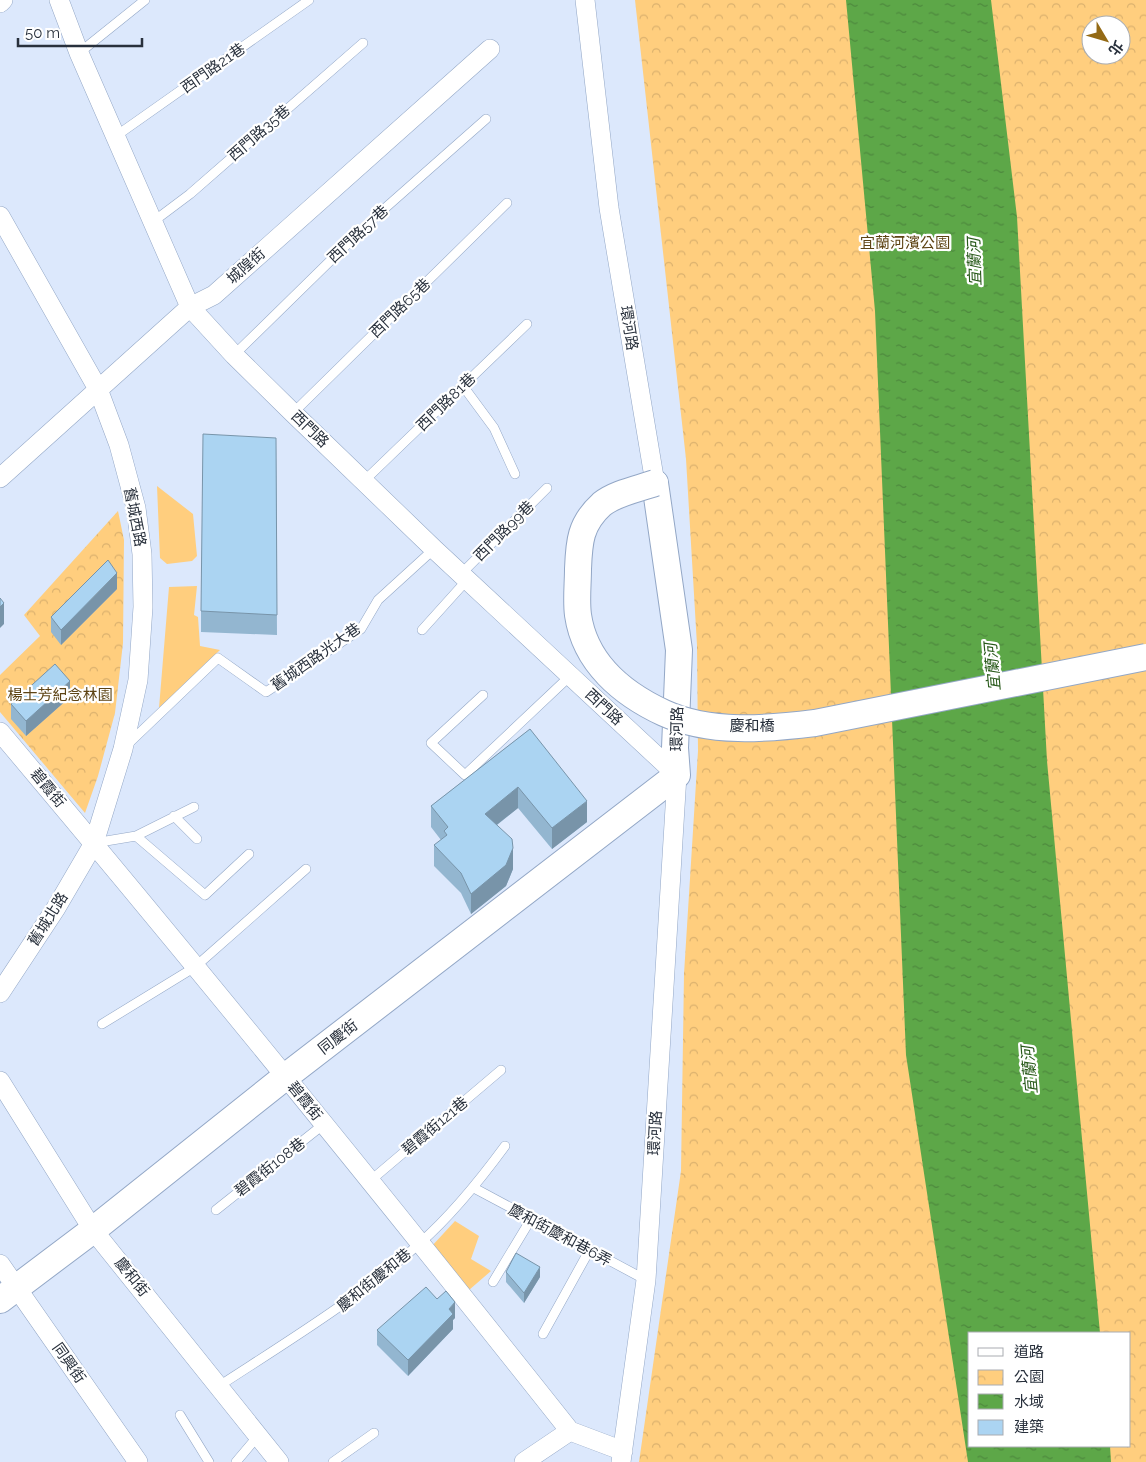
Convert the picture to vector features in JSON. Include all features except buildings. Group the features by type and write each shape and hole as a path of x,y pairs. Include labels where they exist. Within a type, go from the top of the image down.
{"street":[{"path":"0,3 3,0"},
{"name":"西門路","path":"59,0 79,53 190,307 234,355 293,413 434,549 676,776"},
{"name":"環河路","path":"585,0 610,208 679,650 675,748 676,776 646,1280 622,1456"},
{"name":"城隍街","path":"0,478 190,307 214,295 490,49"},
{"name":"舊城西路","path":"0,216 98,388 119,444 136,508 142,554 143,607 138,680 123,749 94,843"},
{"name":"慶和橋","path":"654,483 609,500 593,513 585,524 579,543 578,613 587,646 608,676 634,696 666,714 705,724 728,727 774,727 815,724 1146,657"},
{"name":"碧霞街","path":"0,732 94,843 286,1077 570,1431"},
{"name":"同慶街","path":"8,1293 93,1230 286,1077 676,776"},
{"name":"舊城北路","path":"0,993 56,908 94,843"},
{"name":"慶和街","path":"0,1081 93,1230 279,1462"},
{"name":"同興街","path":"0,1264 8,1293 138,1462"},
{"path":"524,1462 570,1431 622,1456"}],"lane":[{"path":"79,53 145,0"},
{"name":"西門路21巷","path":"116,136 309,0"},
{"name":"西門路35巷","path":"154,221 190,194 363,43"},
{"name":"西門路57巷","path":"234,355 375,217 486,119"},
{"name":"西門路65巷","path":"293,413 507,203"},
{"name":"西門路81巷","path":"364,481 527,324"},
{"path":"463,386 494,428 515,474"},
{"name":"西門路99巷","path":"422,630 464,577 547,488"},
{"name":"舊城西路光大巷","path":"123,749 218,658 266,692 361,629 378,600 434,549"},
{"path":"483,695 431,743 465,776 570,676"},
{"path":"94,843 136,836 194,807"},
{"path":"174,816 197,839"},
{"path":"136,836 205,895 249,854"},
{"path":"102,1024 195,967 306,869"},
{"name":"碧霞街121巷","path":"370,1181 500,1070"},
{"name":"碧霞街108巷","path":"216,1210 324,1124"},
{"name":"慶和街慶和巷","path":"219,1386 337,1310 421,1243 474,1188 505,1146"},
{"name":"慶和街慶和巷6弄","path":"474,1188 646,1280"},
{"path":"492,1282 530,1219"},
{"path":"543,1334 589,1251"},
{"path":"180,1415 209,1462"},
{"path":"333,1462 374,1433"},
{"path":"236,1462 259,1435"}],"green space":[{"name":"宜蘭河濱公園","path":"635,0 1146,0 1146,1462 639,1462 681,1171 684,974 698,751 697,645 686,459"},
{"path":"157,486 193,514 197,556 192,561 167,564 160,558"},
{"name":"楊士芳紀念林園","path":"118,511 124,540 123,643 115,713 98,776 85,813 0,712 0,675 40,636 24,615"},
{"path":"197,586 194,615 198,617 200,646 220,650 159,708 169,587"},
{"path":"455,1221 479,1236 471,1259 491,1271 469,1290 431,1247"}],"water":[{"name":"宜蘭河","path":"846,0 991,0 1017,217 1047,761 1100,1332 968,1332 968,1447 1110,1447 1111,1462 968,1462 906,1055 875,311"}]}
